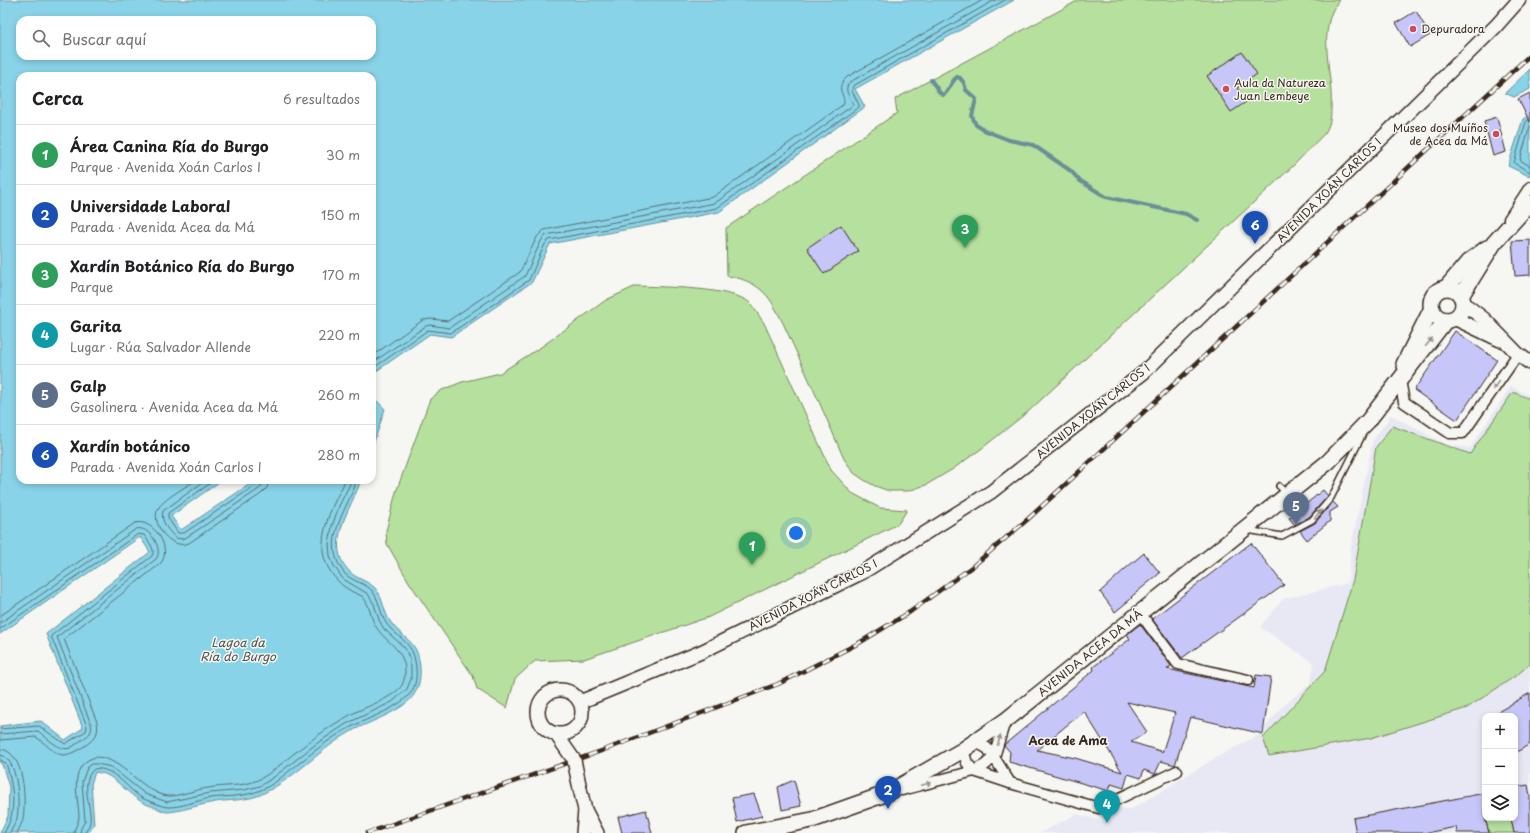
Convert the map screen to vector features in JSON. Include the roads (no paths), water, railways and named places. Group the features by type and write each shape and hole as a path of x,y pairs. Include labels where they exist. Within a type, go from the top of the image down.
{"main road":[{"path":"1450,319 1437,316 1431,303 1434,294 1446,288 1468,262 1494,243 1530,203"},
{"path":"1388,395 1450,319 1460,312 1462,300 1494,243"},
{"path":"1446,288 1455,290 1462,300"},
{"path":"1388,395 1432,308"},
{"name":"AVENIDA ACEA DA MÁ","path":"746,833 812,820 888,793 969,746 1005,721 1244,530 1283,491 1328,462 1368,421 1388,395"}],"street":[{"name":"AVENIDA XOÁN CARLOS I","path":"580,702 701,652 863,572 991,492 1143,373 1490,31 1519,0"},
{"path":"1494,243 1530,187"},
{"path":"1462,300 1530,363"},
{"path":"1450,319 1514,349"},
{"path":"1400,380 1404,402 1450,433 1463,433 1514,349"},
{"path":"1140,613 1178,664 1248,680"},
{"path":"564,690 570,692 580,702 582,717 573,730 562,734 556,734 544,728 538,716 538,709 544,696 550,692 564,690"},
{"path":"888,793 974,771 985,765 994,757 1005,721"},
{"path":"573,730 574,760 585,810 598,833"},
{"path":"556,734 574,760"},
{"path":"1010,783 987,748 969,746 967,764 974,771 1010,783 1099,808 1177,771"},
{"path":"583,833 585,810"}],"lane":[{"path":"1244,530 1282,536 1312,520 1331,498 1343,476 1368,421"}],"water":[{"name":"Lagoa da Ría do Burgo","path":"0,0 1014,0 855,89 865,107 719,212 550,244 532,282 451,337 430,334 376,371 376,72 16,72 16,484 216,484 171,516 181,530 250,484 360,484 346,514 339,538 339,549 342,560 352,574 372,585 378,592 389,620 412,644 418,654 420,676 415,693 403,705 352,731 275,787 258,796 166,812 142,803 111,777 95,772 91,784 94,824 88,833 0,833 8,816 9,787 2,764 0,763 0,726 41,721 65,740 83,728 46,634 150,552 140,537 0,634"},
{"path":"1530,69 1530,89 1514,97 1505,93"},
{"path":"1530,115 1529,176 1508,166 1523,119"},
{"path":"376,400 385,409 376,436"}],"waterway":[{"path":"931,80 943,95 953,81 957,77 960,78 964,83 966,90 976,99 972,116 976,125 986,131 1009,140 1033,145 1071,171 1079,180 1106,197 1186,214 1197,220"}],"railway":[{"path":"367,833 604,750 778,684 859,643 910,612 973,566 1028,519 1530,55"}],"place":[{"name":"Depuradora","path":"1413,29"},
{"name":"Aula da Natureza Juan Lembeye","path":"1226,89"},
{"name":"Museo dos Muíños de Acea da Má","path":"1496,134"},
{"name":"Xardín botánico","path":"1255,244"},
{"name":"Xardín Botánico Ría do Burgo","path":"965,248"},
{"name":"Galp","path":"1296,525"},
{"name":"Área Canina Ría do Burgo","path":"752,565"},
{"name":"Universidade Laboral","path":"888,809"},
{"name":"Garita","path":"1107,823"}],"district":[{"name":"Acea de Ama","path":"1068,741"}]}
